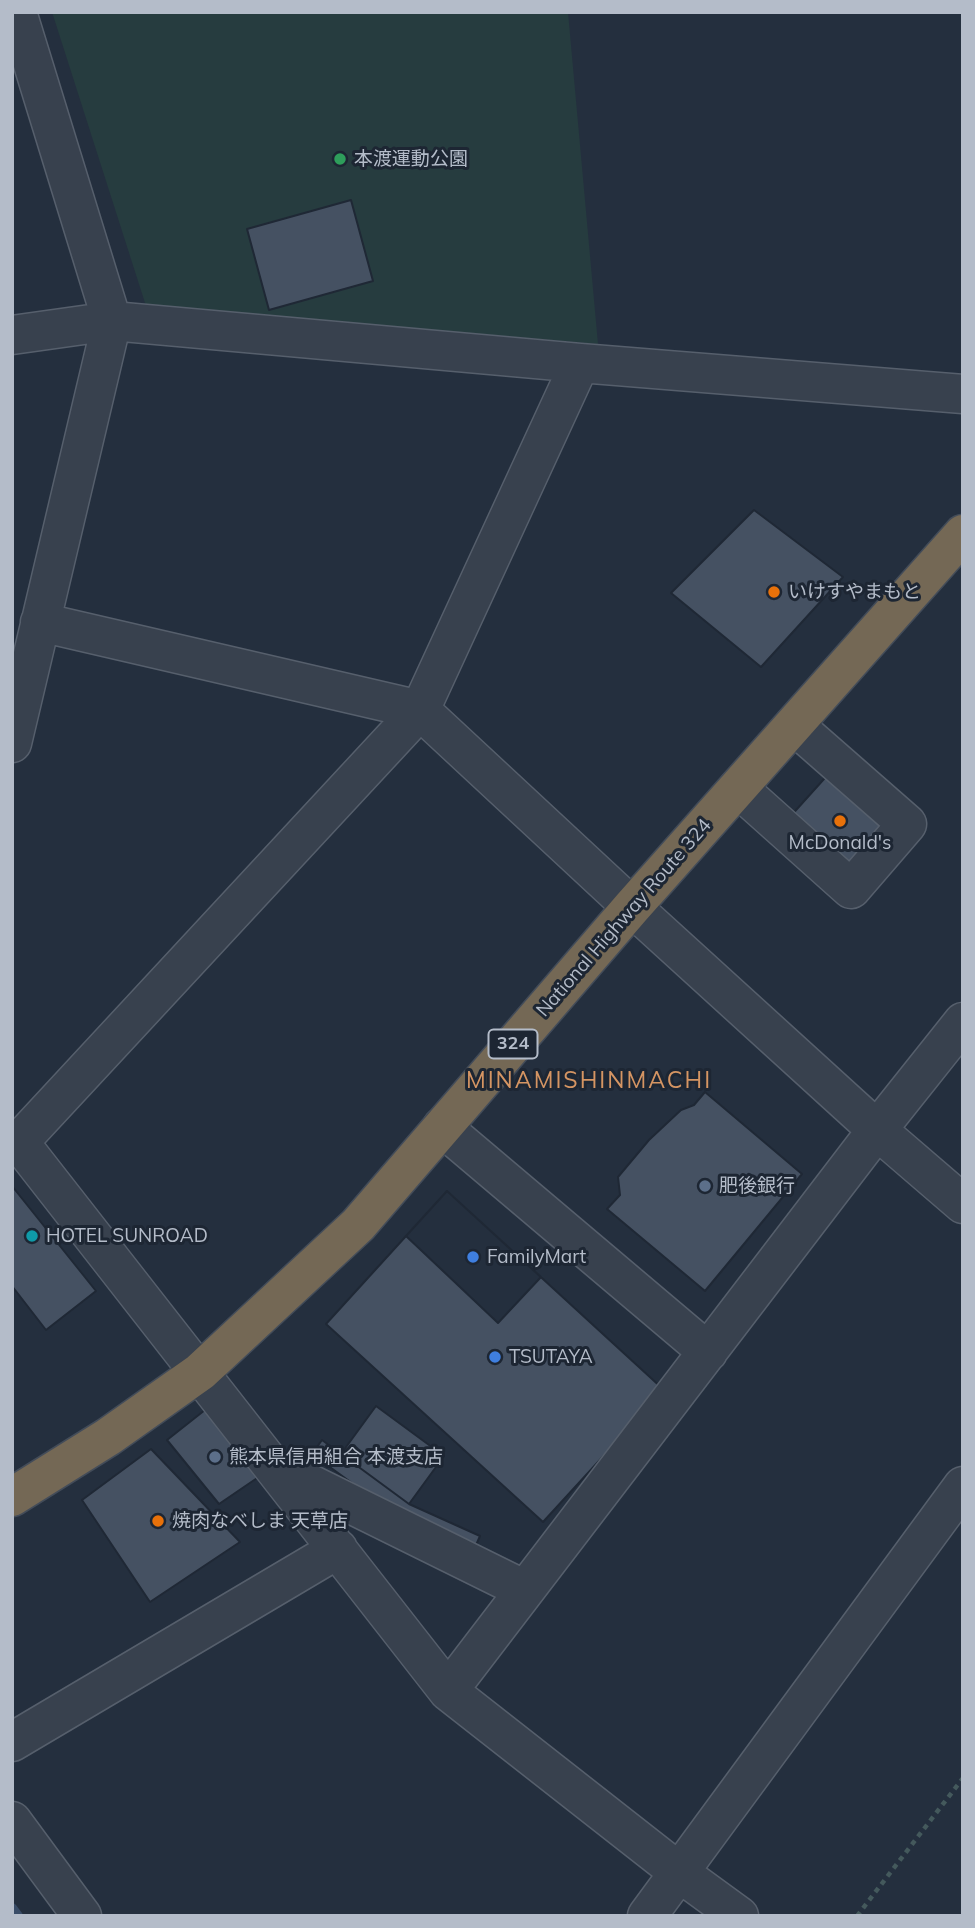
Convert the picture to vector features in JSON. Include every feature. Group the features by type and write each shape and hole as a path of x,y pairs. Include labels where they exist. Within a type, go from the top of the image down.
{"highway":[{"name":"National Highway Route 324","path":"12,1497 108,1437 200,1372 358,1225 632,907 963,534"}],"street":[{"path":"12,743 112,321 17,12"},
{"path":"12,335 112,321 963,394"},
{"path":"580,363 420,710 16,1141 448,1690 680,1874 739,1916"},
{"path":"40,622 420,710 877,1130 963,1204"},
{"path":"738,788 851,889 907,824 794,724"},
{"path":"448,1690 877,1130 963,1022"},
{"path":"442,1127 708,1352"},
{"path":"274,1466 525,1590"},
{"path":"647,1916 963,1486"},
{"path":"12,1742 338,1549"},
{"path":"12,1821 82,1916"}],"path":[{"path":"857,1916 963,1778"}],"green space":[{"name":"本渡運動公園","path":"52,12 568,12 598,344 146,306"}],"building":[{"path":"351,200 373,281 269,310 247,229"},
{"name":"いけすやまもと","path":"754,510 843,577 761,667 671,593"},
{"name":"McDonald's","path":"833,769 892,824 847,874 788,819"},
{"name":"肥後銀行","path":"705,1092 802,1174 705,1291 607,1209 620,1195 618,1177 649,1140 681,1110 694,1105"},
{"name":"HOTEL SUNROAD","path":"12,1186 96,1291 46,1330 12,1286"},
{"name":"TSUTAYA","path":"447,1191 664,1390 543,1522 326,1324"},
{"name":"FamilyMart","path":"447,1191 541,1277 498,1323 406,1236"},
{"name":"熊本県信用組合 本渡支店","path":"210,1406 263,1474 219,1504 167,1440"},
{"path":"376,1406 444,1456 409,1504 341,1454"},
{"path":"322,1440 409,1504 480,1536 473,1552 400,1518 312,1454"},
{"name":"焼肉なべしま 天草店","path":"151,1449 240,1542 150,1602 82,1500"}],"waterway":[{"path":"12,1908 18,1916"}],"place":[{"name":"本渡運動公園","path":"340,159"},
{"name":"いけすやまもと","path":"774,592"},
{"name":"McDonald's","path":"840,821"},
{"name":"肥後銀行","path":"705,1186"},
{"name":"HOTEL SUNROAD","path":"32,1236"},
{"name":"FamilyMart","path":"473,1257"},
{"name":"TSUTAYA","path":"495,1357"},
{"name":"熊本県信用組合 本渡支店","path":"215,1457"},
{"name":"焼肉なべしま 天草店","path":"158,1521"}],"district":[{"name":"MINAMISHINMACHI","path":"589,1081"}]}
